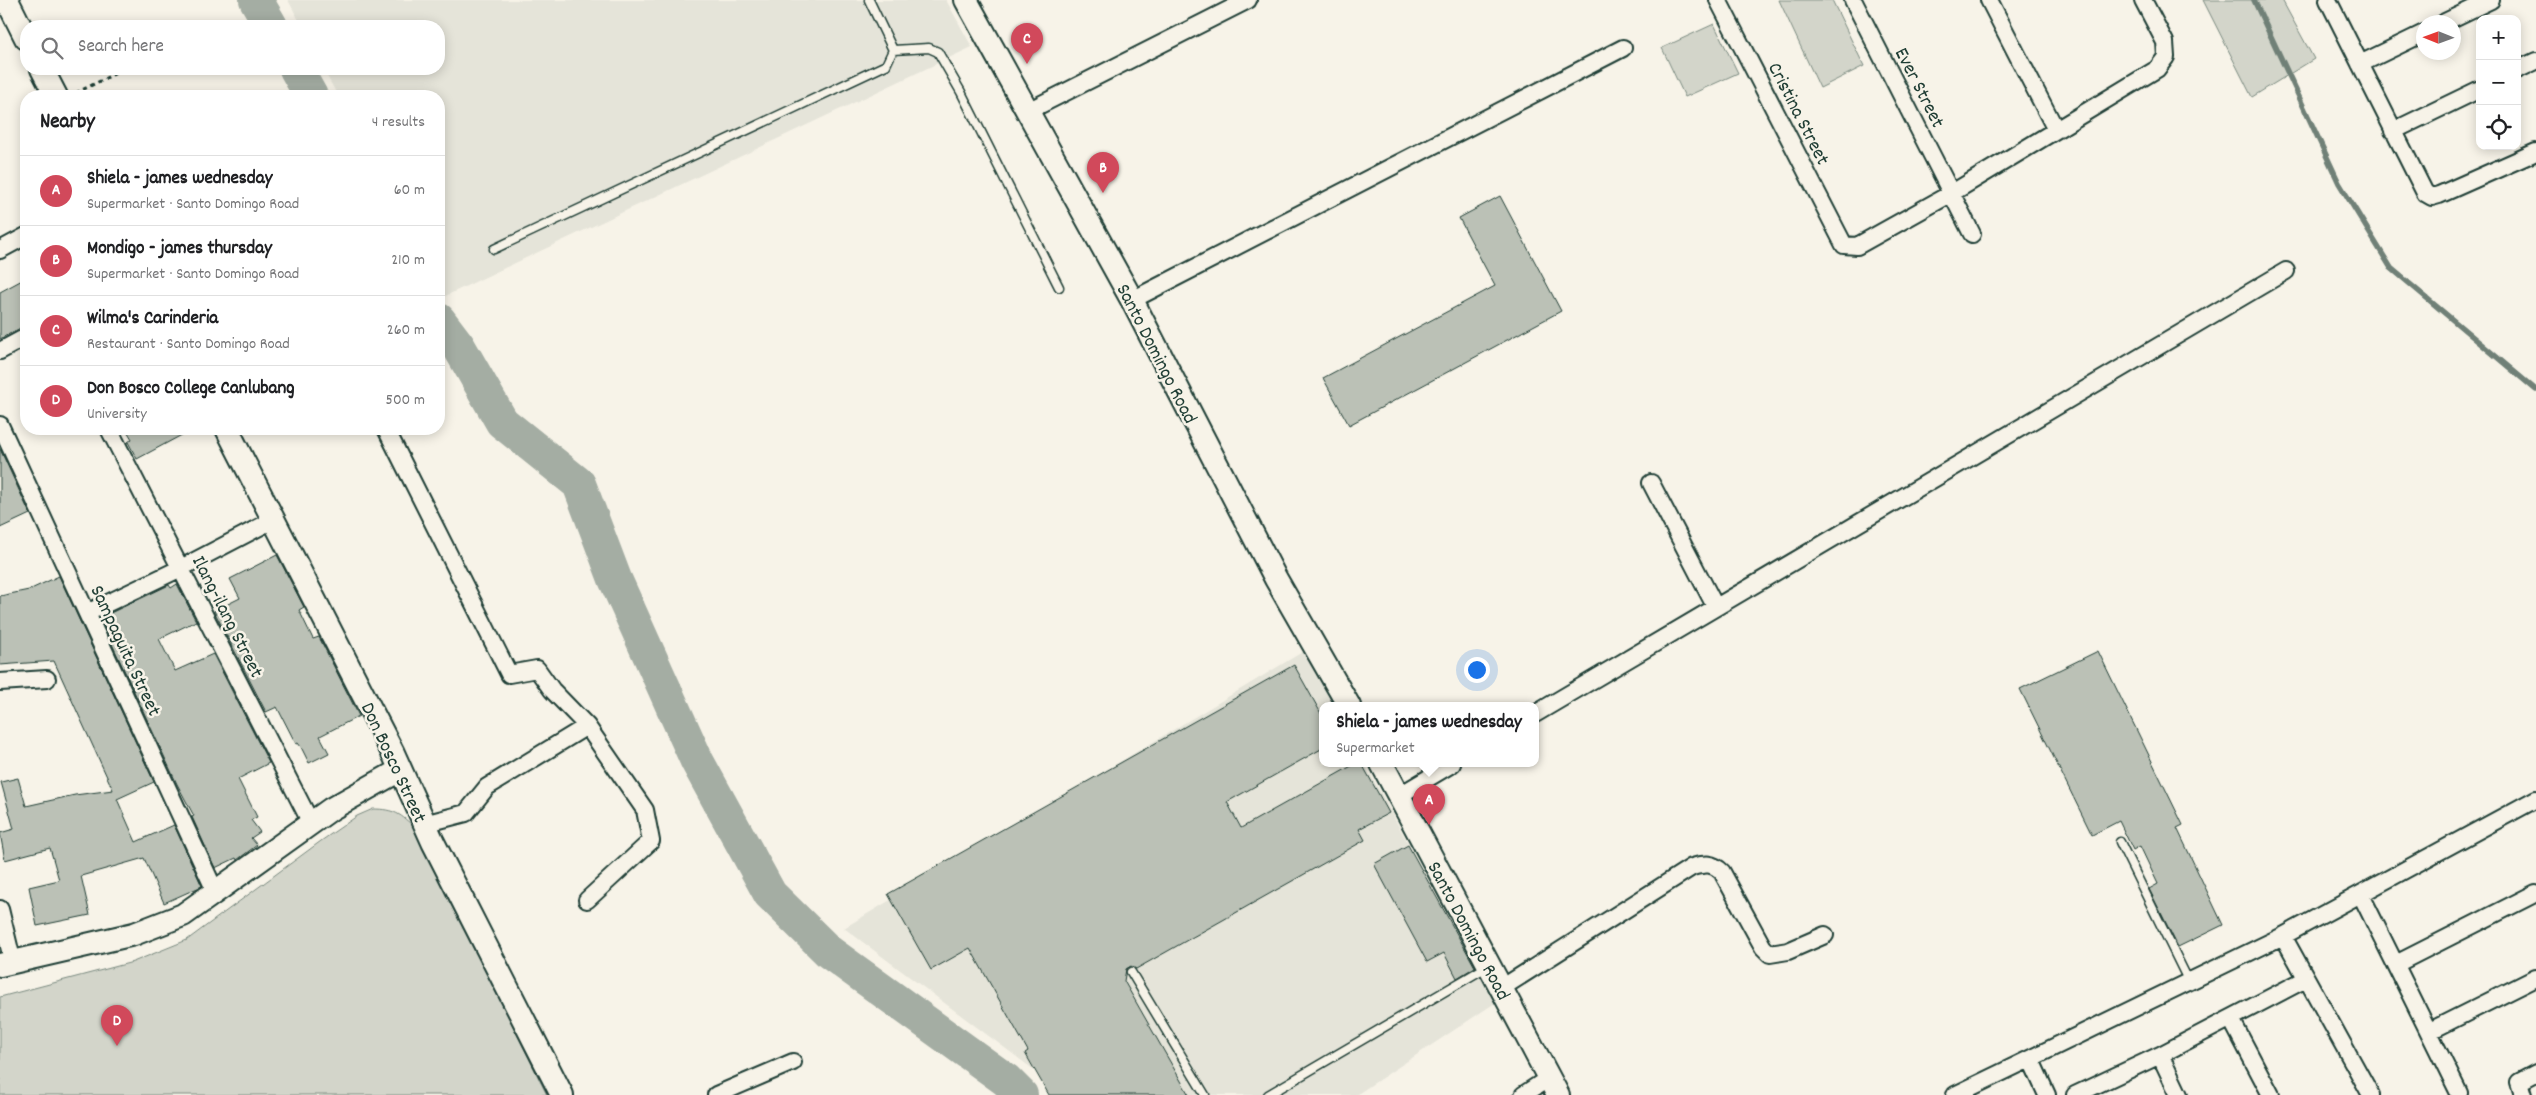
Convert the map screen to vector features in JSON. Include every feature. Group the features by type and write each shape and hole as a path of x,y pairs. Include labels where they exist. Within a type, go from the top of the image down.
{"street":[{"path":"7,0 20,26"},
{"name":"Santo Domingo Road","path":"966,0 1132,300 1276,579 1347,702"},
{"path":"1028,111 1248,0"},
{"name":"Cristina Street","path":"1718,0 1844,245 1857,246 1952,193"},
{"name":"Ever Street","path":"1853,0 1972,234"},
{"path":"1989,0 2056,130"},
{"path":"1952,193 2157,69 2166,57 2165,42 2143,0"},
{"path":"2328,0 2425,193 2432,197 2536,152"},
{"path":"2460,15 2491,0"},
{"path":"2360,64 2416,37"},
{"path":"1132,300 1623,48"},
{"path":"2521,68 2536,61"},
{"path":"45,75 53,90"},
{"path":"2393,131 2476,91"},
{"path":"0,250 20,239"},
{"path":"1539,712 2286,270"},
{"path":"0,350 20,340"},
{"name":"Sampaguita Street","path":"0,425 216,893"},
{"name":"Ilang-ilang Street","path":"112,435 311,823"},
{"name":"Don Bosco Street","path":"230,435 400,770 424,824 562,1095"},
{"path":"389,435 509,674 537,669 552,690 587,726 645,810 651,841 587,900"},
{"path":"1651,484 1715,606"},
{"path":"87,613 181,568 273,520"},
{"path":"0,682 47,679"},
{"path":"424,824 466,813 487,787 587,726"},
{"name":"Santo Domingo Road","path":"1384,767 1500,989 1554,1087"},
{"path":"1400,795 1447,767"},
{"path":"0,910 7,964 141,932 183,915 311,823 358,793 400,770"},
{"path":"1955,1095 2031,1060 2282,936 2536,799"},
{"path":"1500,989 1692,867 1705,864 1715,865 1722,872 1763,947 1770,954 1779,955 1825,935"},
{"path":"2396,964 2536,893"},
{"path":"2361,895 2430,1031 2459,1093"},
{"path":"2282,936 2371,1095"},
{"path":"2430,1031 2536,978"},
{"path":"2077,1094 2160,1055 2306,979"},
{"path":"2231,1019 2271,1095"},
{"path":"2160,1055 2179,1095"},
{"path":"2031,1060 2047,1095"},
{"path":"716,1095 793,1062"},
{"path":"2523,1095 2519,1082 2536,1073"},
{"path":"1522,1095 1554,1087"}],"lane":[{"path":"869,0 893,50"},
{"path":"893,50 928,48 938,52 962,92 1058,287"},
{"path":"494,249 886,65 893,50"},
{"path":"2120,842 2189,982"},
{"path":"1268,1095 1488,966"},
{"path":"1131,972 1205,1095"}],"path":[{"path":"81,90 112,75"}],"shaded area":[{"path":"288,0 946,0 972,47 445,296 445,90 335,90 326,75 445,75 445,20 299,20"},
{"path":"1779,0 1832,0 1864,66 1820,88"},
{"path":"2203,0 2282,0 2314,59 2252,97"},
{"path":"1714,24 1738,73 1685,97 1662,48"},
{"path":"1304,651 1332,702 1319,702 1319,767 1367,767 1495,1003 1356,1095 1063,1095 1049,1081 844,928"},
{"path":"373,809 397,813 416,829 547,1095 0,1095 0,997 133,962 187,940 321,841 357,816"}],"building":[{"path":"1500,196 1561,311 1349,425 1323,378 1495,286 1459,218"},
{"path":"20,281 20,328 0,339 0,292"},
{"path":"130,435 182,435 137,459 128,442 132,439"},
{"path":"0,449 30,514 0,528"},
{"path":"277,555 304,607 299,610 313,639 319,637 359,716 320,736 329,753 309,763 301,747 298,743 296,744 277,707 266,712 214,611 240,598 230,579"},
{"path":"59,576 154,782 117,799 136,842 174,825 202,886 164,903 144,858 81,876 90,915 37,926 29,887 59,880 50,848 5,860 0,833 14,829 1,782 18,778 26,806 75,795 113,790 54,661 0,665 0,596 29,590"},
{"path":"177,584 196,621 159,639 175,671 213,654 269,763 238,779 257,817 251,820 260,832 251,838 257,845 237,860 236,858 215,868 192,817 194,816 177,784 100,618 169,585 171,588"},
{"path":"2098,651 2183,825 2177,828 2223,925 2178,947 2149,889 2158,884 2140,846 2133,850 2119,821 2092,835 2020,689"},
{"path":"1294,665 1319,710 1319,750 1227,802 1241,828 1350,767 1364,767 1389,813 1359,829 1365,840 1136,969 1131,966 1126,969 1124,981 1189,1095 1049,1095 1025,1053 1028,1051 970,948 931,970 888,894"},
{"path":"1408,845 1475,967 1457,978 1444,953 1427,962 1374,864"}],"waterway":[{"path":"256,0 268,20"},
{"path":"2254,0 2339,183 2391,268 2536,390"},
{"path":"299,75 308,90"},
{"path":"445,328 458,345 502,422 579,484 615,579 697,761 770,894 829,952 1006,1080 1021,1095"}],"place":[{"name":"Wilma's Carinderia","path":"1027,64"},
{"name":"Mondigo - james thursday","path":"1103,193"},
{"name":"Shiela - james wednesday","path":"1429,825"},
{"name":"Don Bosco College Canlubang","path":"117,1046"}]}
